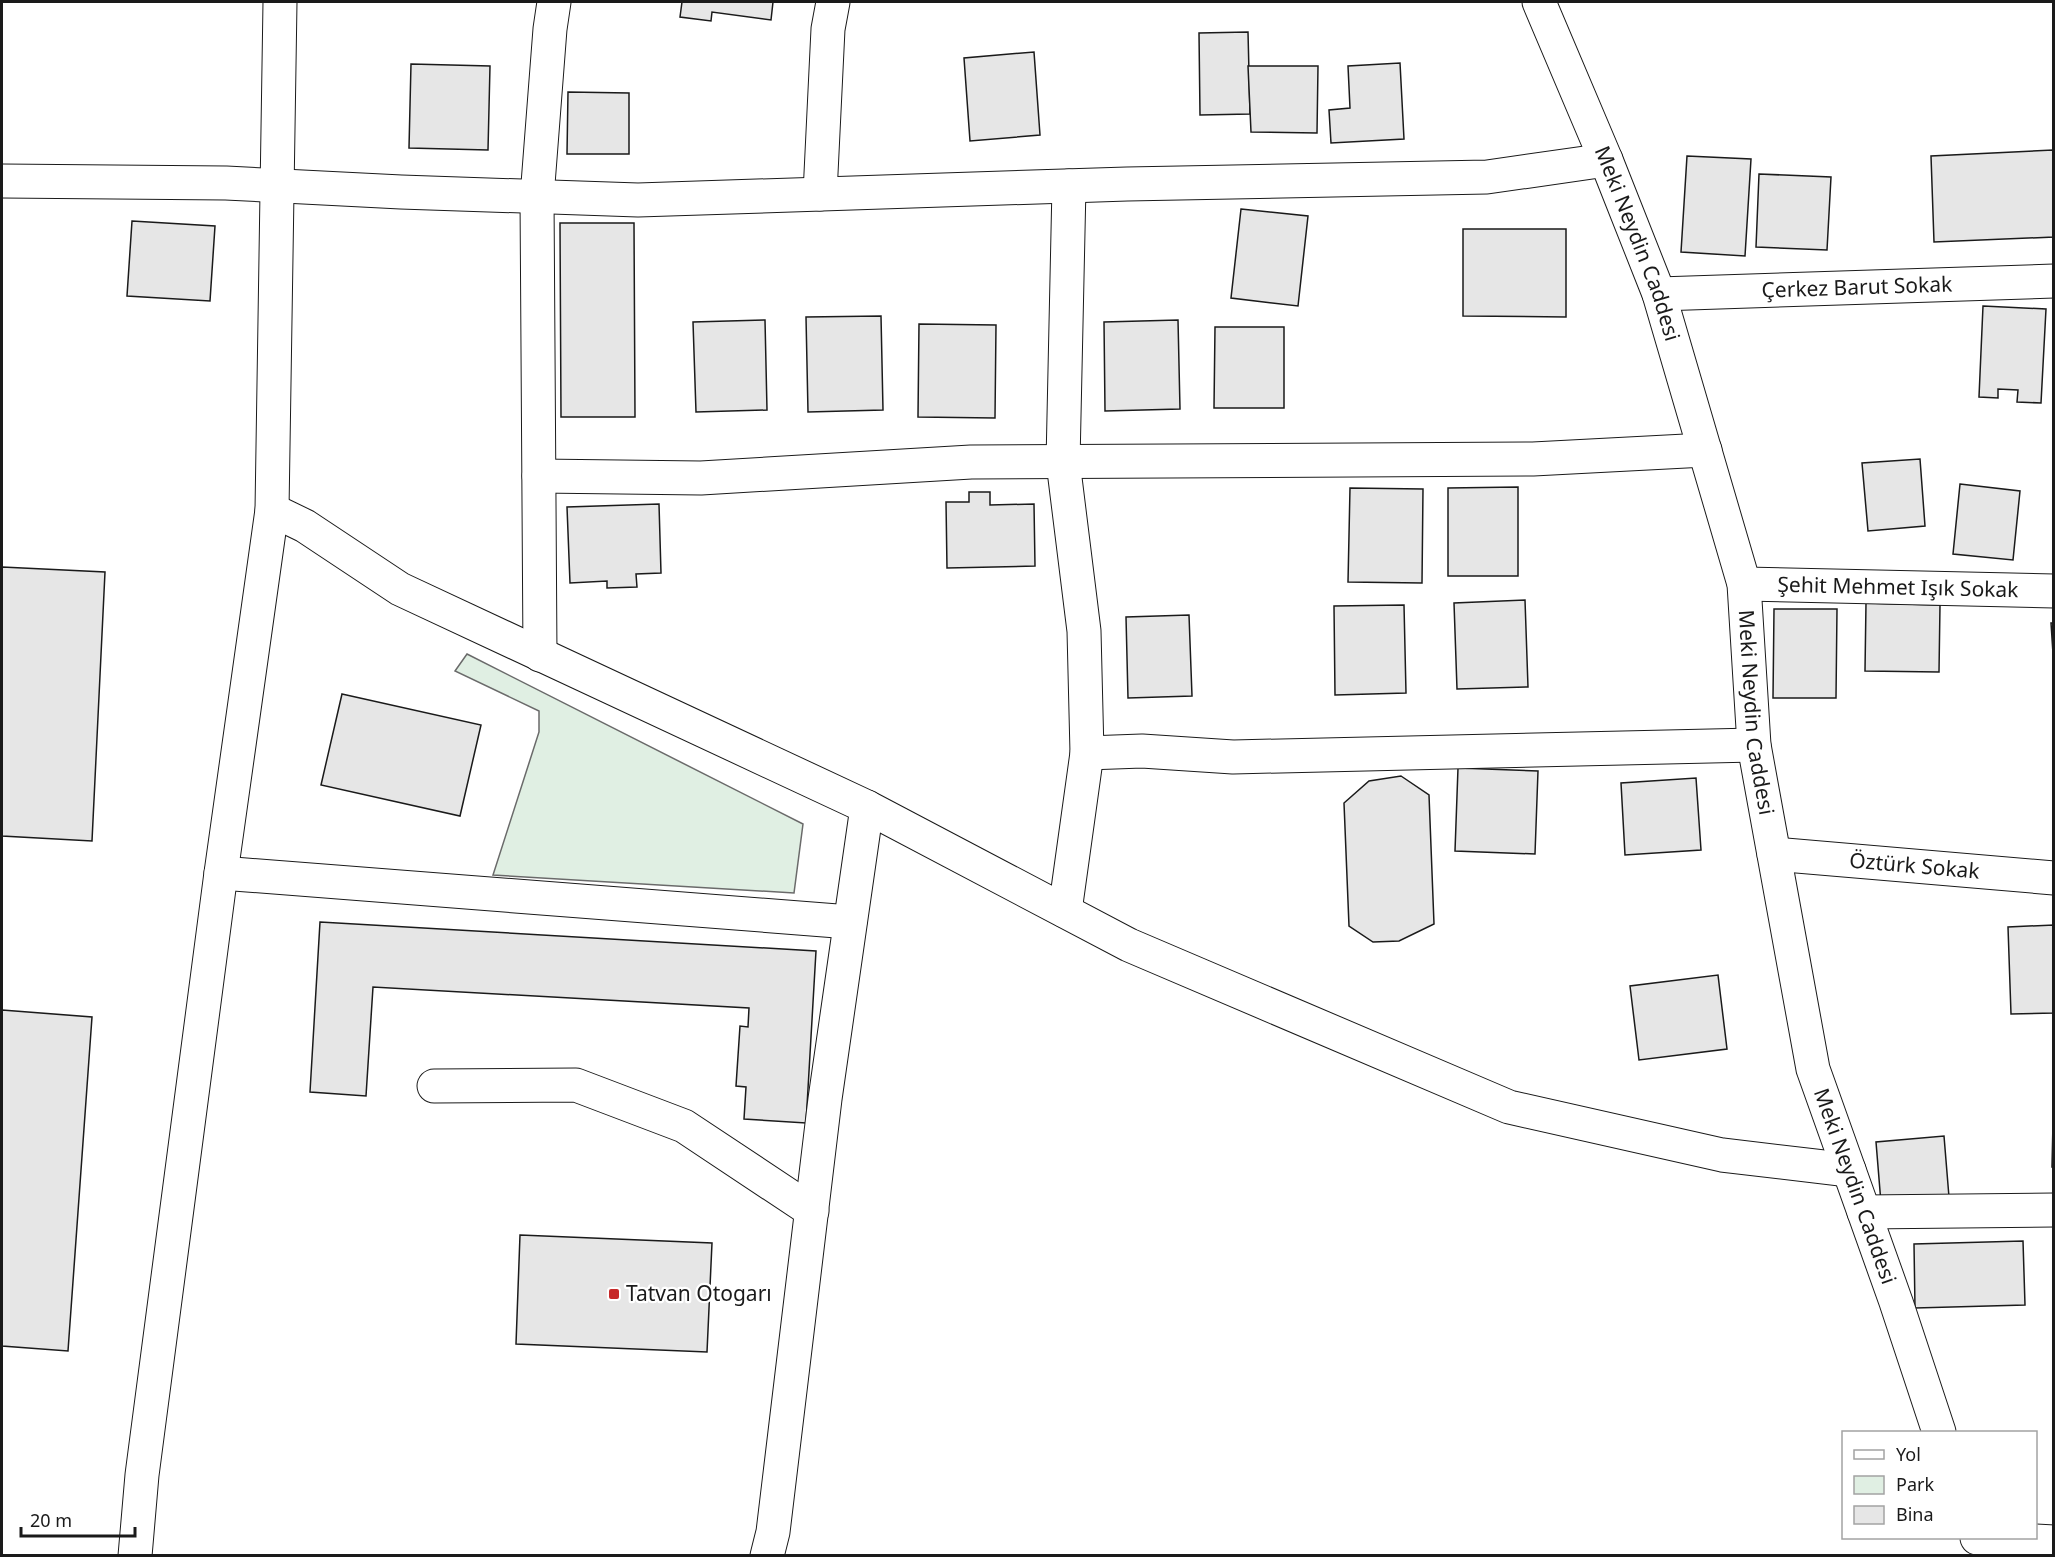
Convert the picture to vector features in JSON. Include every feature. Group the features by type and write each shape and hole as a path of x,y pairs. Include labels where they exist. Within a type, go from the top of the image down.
{"street":[{"path":"135,1556 142,1475 221,873 272,510 280,2"},
{"path":"540,655 537,197 554,2"},
{"path":"820,194 828,28 832,2"},
{"name":"Meki Neydin Caddesi","path":"1539,2 1606,160 1659,294 1744,584 1754,746 1813,1070 1939,1431"},
{"path":"2,181 226,183 638,200 1069,186 1487,177 1606,160"},
{"path":"1065,911 1087,753 1084,631 1064,462 1069,186"},
{"name":"Çerkez Barut Sokak","path":"1659,294 2054,281"},
{"path":"539,476 701,478 971,462 1533,459 1705,450"},
{"path":"272,510 304,526 400,589 867,807 1129,945 1509,1107 1722,1155 1849,1170"},
{"name":"Şehit Mehmet Işık Sokak","path":"1744,584 2054,591"},
{"path":"1087,753 1142,752 1233,757 1754,746"},
{"path":"767,1556 773,1532 825,1099 867,807"},
{"name":"Öztürk Sokak","path":"1774,854 2054,878"},
{"path":"221,873 850,922"},
{"path":"434,1086 576,1085 684,1126 812,1211"},
{"path":"1864,1212 2054,1210"},
{"path":"1975,1539 1980,1556"},
{"path":"1995,1539 2054,1542"}],"green space":[{"path":"467,654 803,824 794,893 493,875 539,732 539,711 455,671"}],"building":[{"path":"682,2 773,2 771,20 712,12 711,21 680,17"},
{"path":"1248,32 1250,114 1200,115 1199,33"},
{"path":"1034,52 1040,135 970,141 964,58"},
{"path":"1400,63 1404,139 1331,143 1329,110 1350,108 1348,66"},
{"path":"411,64 490,66 488,150 409,148"},
{"path":"1248,66 1318,66 1317,133 1251,132"},
{"path":"568,92 629,93 629,154 567,154"},
{"path":"2053,150 2054,237 1934,242 1931,156"},
{"path":"1687,156 1751,159 1745,256 1681,252"},
{"path":"1759,174 1831,177 1827,250 1756,247"},
{"path":"1241,209 1308,216 1298,306 1231,298"},
{"path":"132,221 215,226 210,301 127,296"},
{"path":"560,223 634,223 635,417 561,417"},
{"path":"1463,229 1566,229 1566,317 1463,316"},
{"path":"1983,306 2046,309 2041,403 2017,402 2018,390 1998,389 1998,398 1979,397"},
{"path":"881,316 883,410 808,412 806,317"},
{"path":"765,320 767,410 696,412 693,322"},
{"path":"1178,320 1180,409 1105,411 1104,322"},
{"path":"919,324 996,325 995,418 918,417"},
{"path":"1215,327 1284,327 1284,408 1214,408"},
{"path":"1920,459 1925,526 1868,531 1862,463"},
{"path":"1960,484 2020,491 2013,560 1953,554"},
{"path":"1518,487 1518,576 1448,576 1448,488"},
{"path":"1350,488 1423,489 1422,583 1348,582"},
{"path":"969,492 990,492 990,505 1034,504 1035,566 947,568 946,502 969,502"},
{"path":"659,504 661,573 636,574 637,587 607,588 607,581 570,583 567,507"},
{"path":"2,567 105,572 92,841 2,836"},
{"path":"1525,600 1528,687 1457,689 1454,603"},
{"path":"1866,603 1940,605 1939,672 1865,671"},
{"path":"1404,605 1406,693 1335,695 1334,606"},
{"path":"1774,609 1837,609 1836,698 1773,698"},
{"path":"1189,615 1192,696 1128,698 1126,617"},
{"path":"2051,623 2054,623 2054,669"},
{"path":"342,694 481,725 460,816 321,785"},
{"path":"1458,768 1538,771 1535,854 1455,851"},
{"path":"1401,776 1429,795 1434,924 1399,941 1373,942 1349,926 1344,803 1369,781"},
{"path":"1696,778 1701,850 1625,855 1621,783"},
{"path":"320,922 816,951 806,1123 744,1119 746,1087 736,1086 740,1026 748,1027 749,1008 373,987 366,1096 310,1092"},
{"path":"2054,925 2054,1013 2011,1014 2008,927"},
{"path":"1718,975 1727,1049 1639,1060 1630,986"},
{"path":"2,1010 92,1017 68,1351 2,1346"},
{"path":"2054,1079 2054,1167 2052,1167"},
{"path":"1944,1136 1949,1197 1881,1203 1876,1142"},
{"name":"Tatvan Otogarı","path":"520,1235 712,1243 707,1352 516,1344"},
{"path":"2023,1241 2025,1305 1915,1308 1914,1244"}],"place":[{"name":"Tatvan Otogarı","path":"614,1294"}]}
